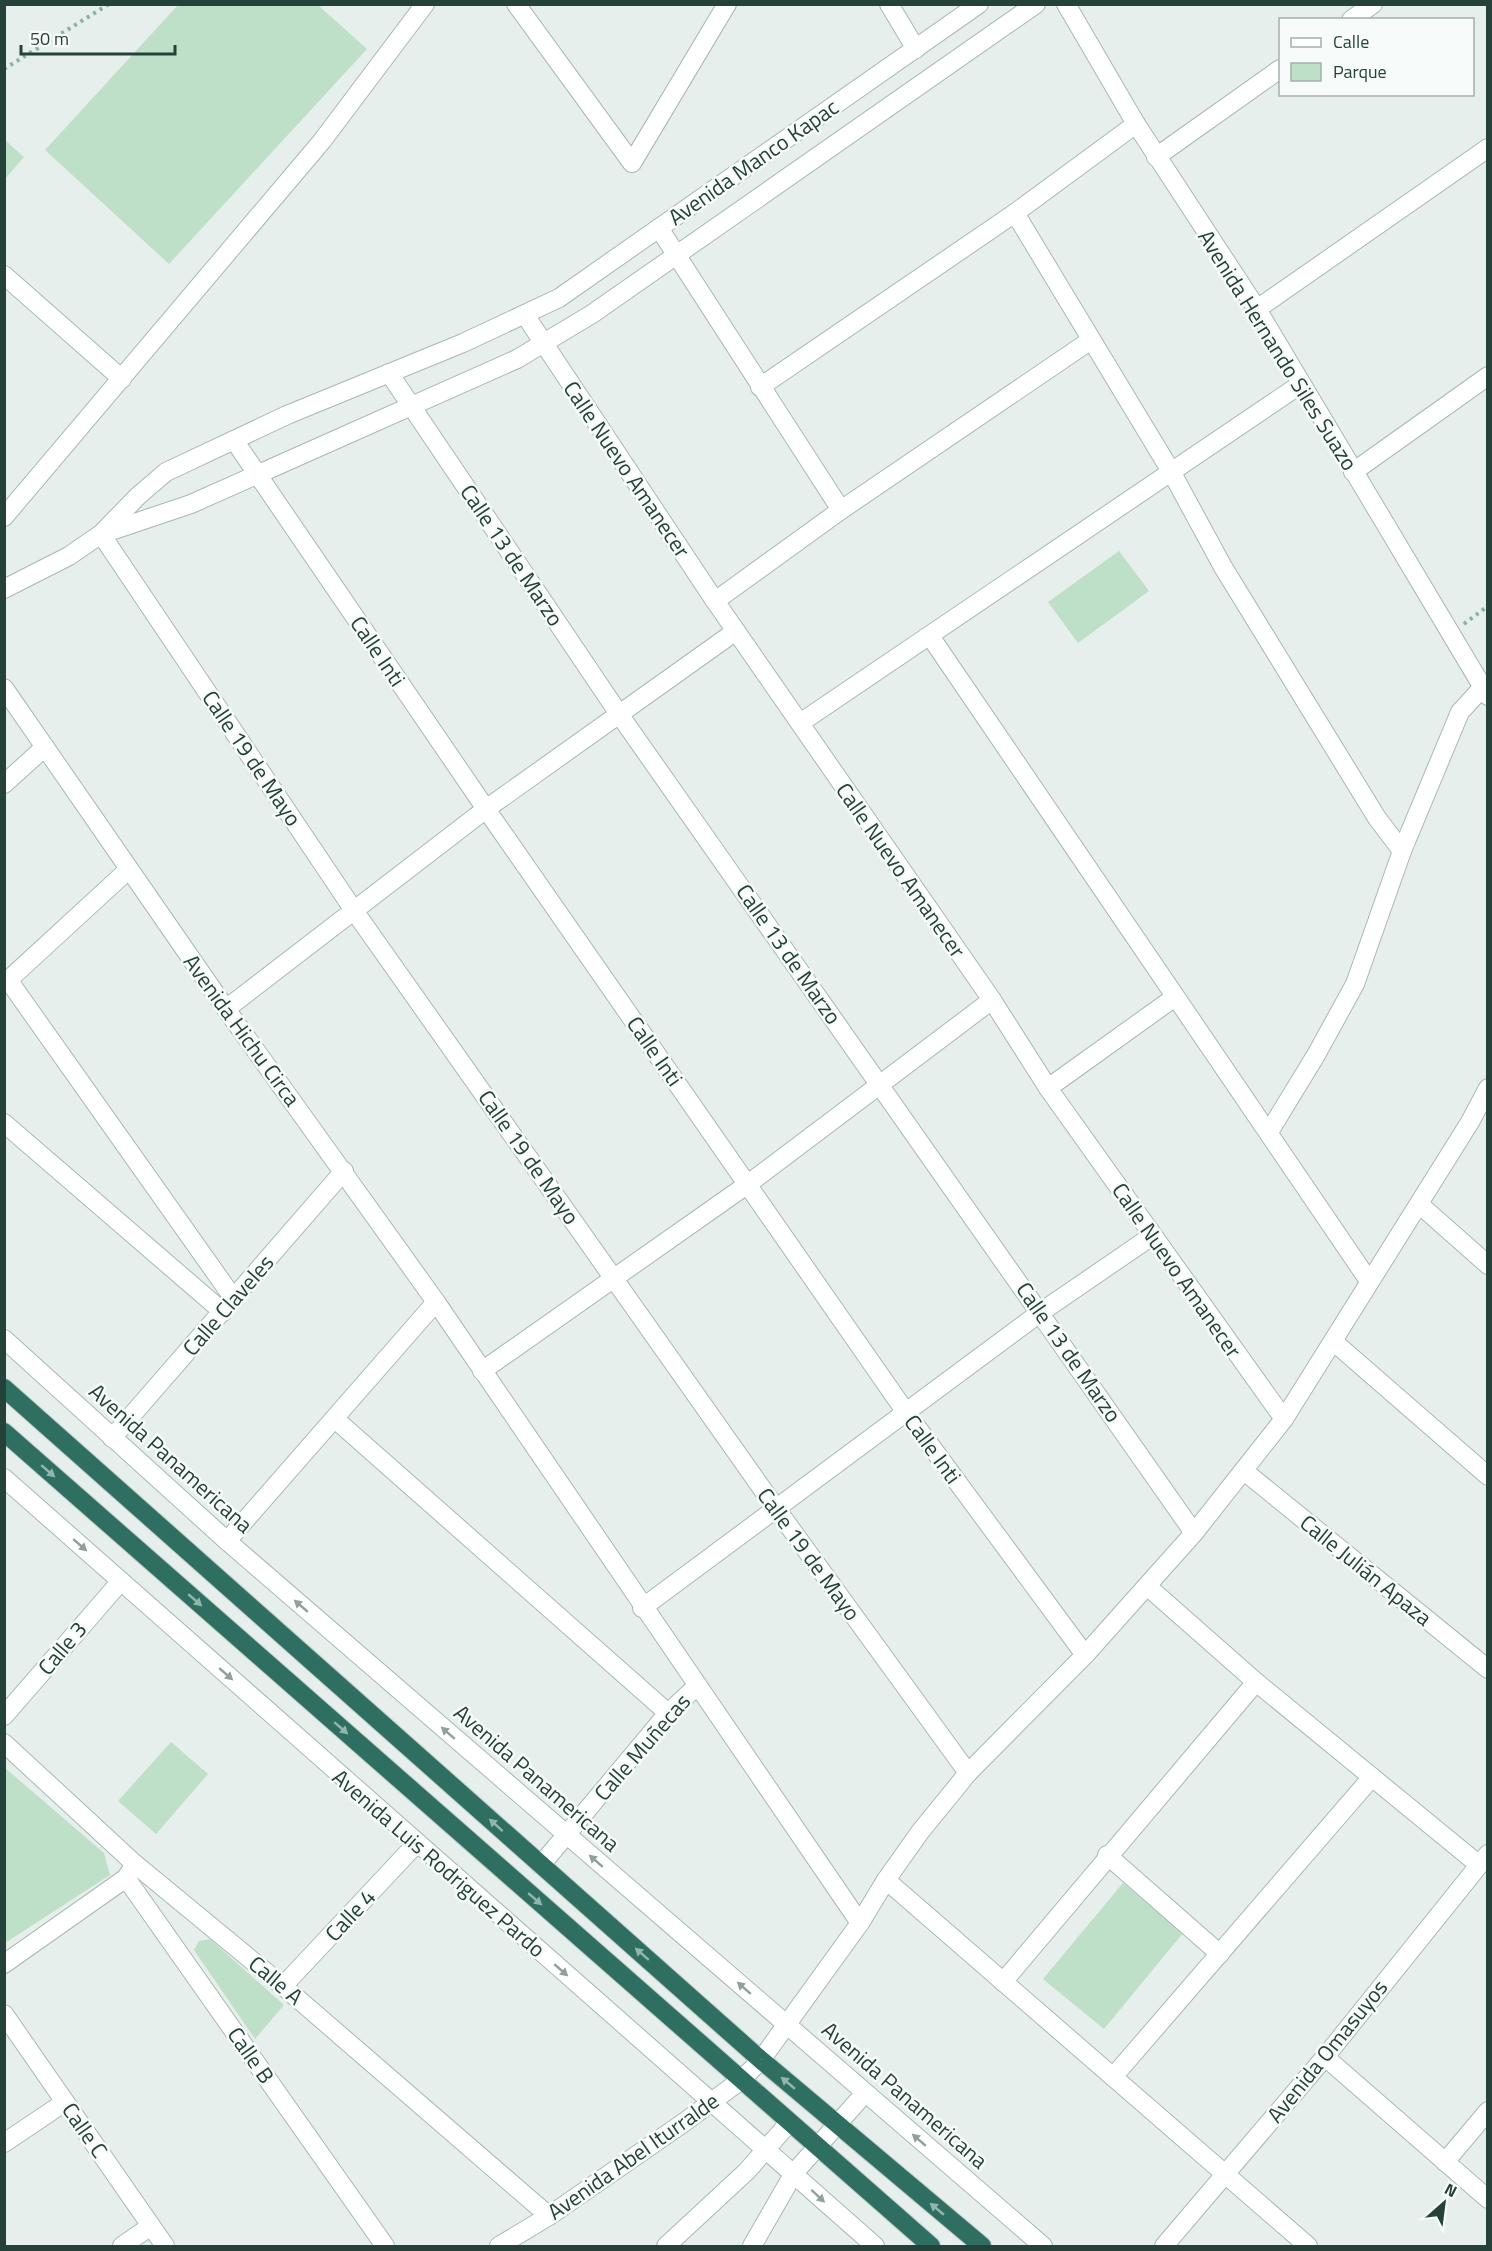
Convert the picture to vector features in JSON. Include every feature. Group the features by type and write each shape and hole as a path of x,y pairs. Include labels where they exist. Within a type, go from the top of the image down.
{"highway":[{"path":"4,1388 761,2060 982,2247"},
{"path":"4,1432 930,2247"}],"street":[{"path":"4,518 322,141 425,4"},
{"path":"516,4 632,163 720,8"},
{"path":"889,4 916,48"},
{"name":"Avenida Manco Kapac","path":"101,534 138,496 166,472 559,298 979,4"},
{"path":"4,589 69,556 101,534 191,504 517,359 544,344 677,255 1036,4"},
{"name":"Avenida Hernando Siles Suazo","path":"1066,4 1156,157 1257,309 1485,692"},
{"path":"1354,18 1373,4"},
{"path":"1156,157 1279,70"},
{"path":"760,387 1015,213 1136,124"},
{"path":"1257,309 1488,148"},
{"path":"1015,213 1172,473 1223,567 1377,818 1402,851"},
{"path":"659,228 841,510"},
{"path":"4,275 122,379"},
{"name":"Calle Nuevo Amanecer","path":"525,315 715,601 992,1000 1048,1088 1284,1419"},
{"path":"715,601 841,510 1091,340"},
{"name":"Calle 13 de Marzo","path":"389,373 619,714 1194,1533"},
{"path":"1353,472 1488,376"},
{"path":"800,723 1301,384"},
{"name":"Calle Inti","path":"234,440 486,809 905,1412 1085,1655"},
{"name":"Calle 19 de Mayo","path":"101,534 355,912 775,1507 968,1773"},
{"path":"4,574 23,579"},
{"path":"226,1009 486,809 736,631"},
{"path":"930,636 1370,1281"},
{"name":"Avenida Hichu Circa","path":"4,688 128,870 436,1302 642,1608 860,1923"},
{"path":"1269,1132 1316,1055 1355,984 1402,851 1460,712 1485,692"},
{"path":"4,784 45,747"},
{"path":"128,870 7,982 228,1305"},
{"path":"1048,1088 1175,997"},
{"path":"482,1371 748,1184 992,1000"},
{"name":"Avenida Abel Iturralde","path":"499,2247 549,2216 710,2103 741,2080 761,2060 788,2026 860,1923 886,1880 920,1832 968,1773 1085,1655 1147,1586 1194,1533 1284,1419 1470,1122 1488,1088"},
{"path":"4,1123 228,1305"},
{"name":"Calle Claveles","path":"112,1438 344,1171"},
{"path":"1419,1204 1488,1265"},
{"path":"642,1608 775,1507 1041,1312 1152,1236"},
{"path":"227,1541 436,1302"},
{"name":"Avenida Panamericana","path":"4,1339 227,1541 1043,2247"},
{"path":"1334,1342 1488,1476"},
{"path":"335,1419 668,1713"},
{"name":"Calle Julián Apaza","path":"1244,1471 1488,1669"},
{"name":"Avenida Luis Rodriguez Pardo","path":"4,1478 710,2103 794,2173 875,2247"},
{"name":"Calle 3","path":"4,1716 121,1581"},
{"path":"1147,1586 1256,1682 1372,1777 1483,1859"},
{"path":"1002,1982 1107,1855 1256,1682"},
{"name":"Calle Muñecas","path":"541,1865 668,1713 697,1686"},
{"name":"Calle A","path":"4,1743 130,1871 283,1986 549,2216"},
{"path":"1113,2077 1372,1777"},
{"name":"Calle 4","path":"283,1986 417,1843"},
{"path":"1107,1855 1220,1954"},
{"name":"Avenida Omasuyos","path":"1164,2247 1325,2057 1483,1859"},
{"path":"4,1964 130,1871"},
{"name":"Calle B","path":"130,1871 385,2247"},
{"path":"886,1880 1308,2247"},
{"name":"Calle C","path":"4,2014 165,2247"},
{"path":"1325,2057 1488,2199"},
{"path":"752,2247 794,2173 866,2093"},
{"path":"4,2142 65,2102"},
{"path":"1444,2162 1488,2111"},
{"path":"666,2247 747,2171 788,2124"},
{"path":"122,2247 151,2226"}],"path":[{"path":"4,69 109,4"},
{"path":"1450,634 1488,606"}],"green space":[{"path":"178,5 318,5 367,49 169,264 45,150"},
{"path":"5,140 24,157 5,179"},
{"path":"1119,551 1149,591 1078,643 1048,602"},
{"path":"171,1742 208,1774 156,1834 118,1801"},
{"path":"5,1768 104,1853 110,1875 5,1943"},
{"path":"1123,1883 1183,1933 1104,2029 1043,1979"},
{"path":"210,1939 284,2005 255,2039 194,1950 199,1941"}]}
